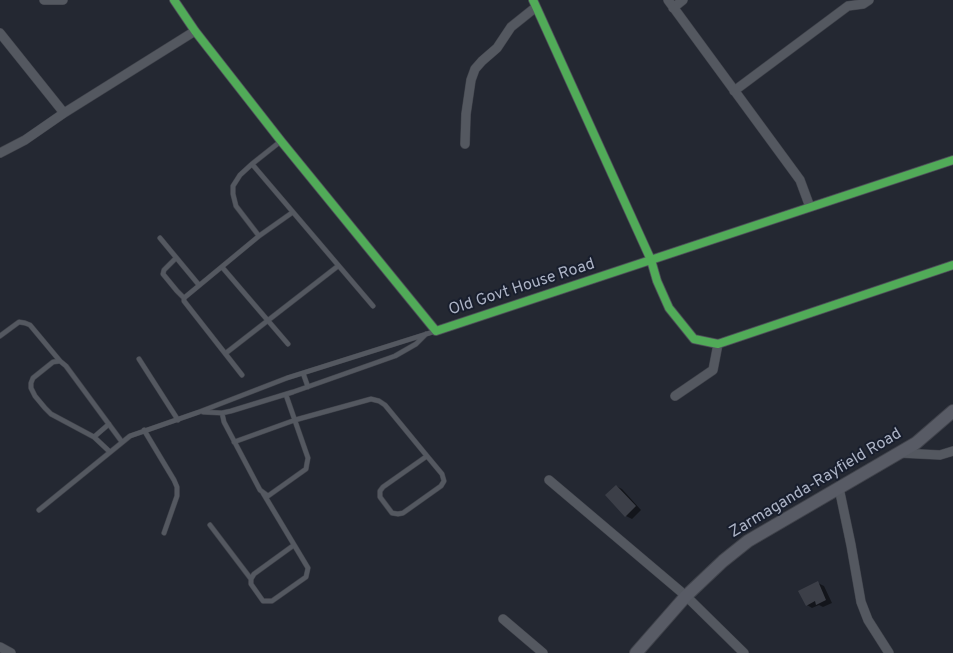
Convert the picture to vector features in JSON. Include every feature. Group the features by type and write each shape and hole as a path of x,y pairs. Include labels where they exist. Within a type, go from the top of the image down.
{"street":[{"path":"44,0 64,0"},
{"name":"Old Govt House Road","path":"174,0 195,31 432,332 953,160"},
{"path":"683,0 670,4 800,180 810,207"},
{"path":"734,91 848,3 863,4 869,0"},
{"path":"465,144 467,106 471,80 475,70 497,48 511,27 534,4 651,260 657,281 669,308 694,339 718,344 953,265"},
{"path":"0,153 25,140 64,113 195,31"},
{"path":"0,34 64,113"},
{"path":"675,396 713,370 718,344"},
{"name":"Zarmaganda-Rayfield Road","path":"636,653 686,596 723,560 748,541 916,443 953,411"},
{"path":"900,453 940,455 953,451"},
{"path":"548,480 686,596 744,653"},
{"path":"839,488 861,602 868,620 889,653"},
{"path":"503,619 543,653"}],"lane":[{"path":"260,236 236,206 233,186 236,180 252,164 281,141"},
{"path":"252,164 373,306"},
{"path":"184,298 260,236 293,212"},
{"path":"160,238 199,285"},
{"path":"176,258 164,270 163,274 176,292 184,298 184,301 242,375"},
{"path":"226,354 338,266"},
{"path":"222,267 288,344"},
{"path":"0,336 19,322 30,325 60,362 66,366 122,442"},
{"path":"39,510 130,436 303,373 432,332"},
{"path":"199,412 222,413 286,395 395,356 432,332"},
{"path":"140,359 178,420"},
{"path":"60,362 53,362 33,378 31,388 35,396 51,414 94,437 110,452"},
{"path":"303,373 308,387"},
{"path":"263,494 268,496 306,469 308,458 286,395"},
{"path":"234,442 295,420 371,399 385,406 427,456 442,474 444,481 441,486 403,513 392,513 380,497 383,487 427,456"},
{"path":"210,525 251,579 252,584 263,601 272,601 306,577 308,568 234,442 224,422 222,413"},
{"path":"94,437 109,424"},
{"path":"144,430 177,487 164,533"},
{"path":"251,579 254,574 294,545"}],"building":[{"path":"616,485 636,506 625,517 605,495"},
{"path":"818,581 826,600 816,605 815,601 806,606 798,591"}],"cycle path":[{"path":"174,0 195,31 281,141 436,331 953,160"},
{"path":"533,0 651,260 657,281 669,308 694,339 718,344 953,265"}]}
